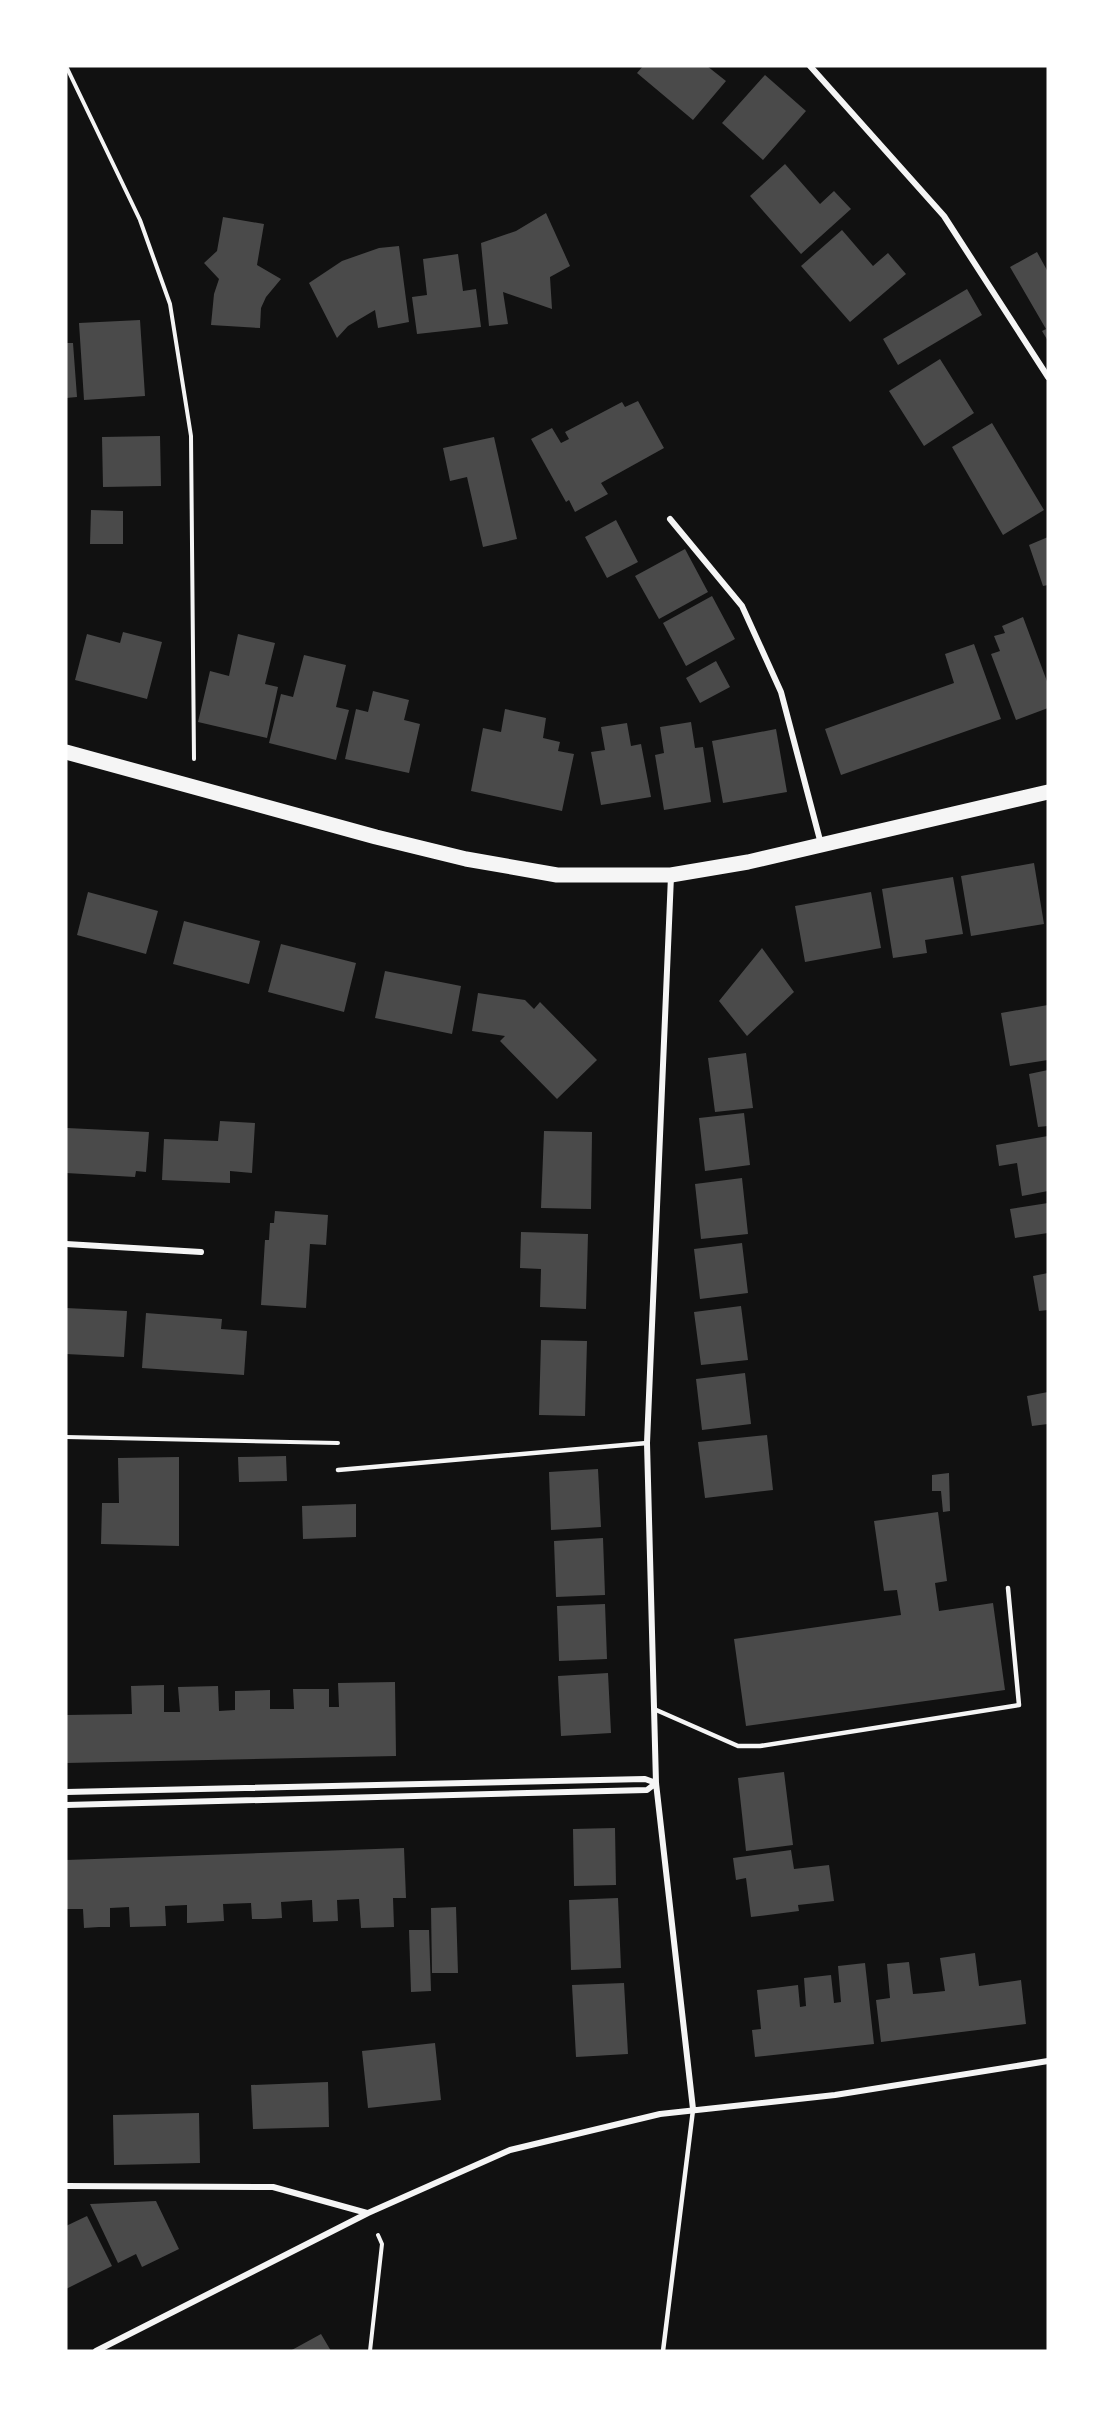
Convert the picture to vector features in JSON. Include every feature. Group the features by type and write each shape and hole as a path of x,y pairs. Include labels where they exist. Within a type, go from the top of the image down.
{"main road":[{"path":"66,752 194,789 376,837 557,875 671,875 748,862 1048,792"}],"street":[{"path":"810,66 944,216 1048,377"},
{"path":"670,519 742,606 781,692 821,844"},
{"path":"671,875 647,1443 656,1783 693,2109"},
{"path":"66,1244 201,1252"},
{"path":"66,1791 645,1779 656,1783"},
{"path":"66,1805 647,1790 656,1783"},
{"path":"96,2351 368,2213 510,2150 693,2109 835,2095 1048,2061"},
{"path":"66,2186 273,2187 368,2213"}],"lane":[{"path":"338,1470 647,1443"},
{"path":"654,1709 738,1746 760,1746 1019,1705 1008,1588"},
{"path":"663,2351 693,2109"}],"path":[{"path":"66,66 140,220 170,304 191,436 194,789"},
{"path":"66,1437 348,1444"},
{"path":"368,2213 382,2244 370,2351"}],"building":[{"path":"643,66 707,66 726,81 693,120 637,73"},
{"path":"765,75 806,111 763,160 722,123"},
{"path":"785,164 820,204 834,191 851,209 801,254 750,196"},
{"path":"546,213 570,266 550,277 552,309 503,292 508,324 489,326 481,243 516,231"},
{"path":"223,217 264,224 257,265 281,279 266,297 261,308 260,328 211,325 214,294 219,279 204,263 217,251"},
{"path":"842,230 873,266 888,253 906,274 850,322 801,266"},
{"path":"399,246 409,322 378,328 375,310 348,326 337,338 309,283 342,261 379,248"},
{"path":"1037,252 1048,272 1048,341 1042,331 1046,329 1010,267"},
{"path":"458,254 463,291 476,289 481,327 417,334 412,297 427,295 423,259"},
{"path":"967,289 982,315 898,365 883,339"},
{"path":"140,320 145,396 84,400 79,323"},
{"path":"66,343 73,343 77,397 66,398"},
{"path":"940,359 974,413 924,446 889,391"},
{"path":"638,401 664,448 601,483 608,494 575,512 569,500 566,502 531,439 552,428 561,443 569,439 565,432 622,402 625,407"},
{"path":"992,423 1044,510 1003,535 952,447"},
{"path":"160,436 161,486 103,487 102,437"},
{"path":"494,437 517,539 483,547 467,477 450,481 443,448"},
{"path":"91,510 123,511 123,544 90,544"},
{"path":"616,520 638,562 607,578 585,537"},
{"path":"1048,537 1048,585 1043,586 1029,545"},
{"path":"685,549 708,592 659,619 635,576"},
{"path":"712,596 735,639 686,666 663,623"},
{"path":"1023,617 1048,684 1048,708 1016,720 991,654 1000,651 994,636 1005,633 1002,626"},
{"path":"123,632 162,642 147,699 75,680 87,634 120,643"},
{"path":"238,634 275,643 265,684 278,687 267,738 198,722 210,671 229,676"},
{"path":"974,644 1001,719 841,775 825,729 954,683 945,654"},
{"path":"304,655 346,665 336,707 349,710 336,760 269,743 281,694 293,697"},
{"path":"716,661 730,687 700,703 686,678"},
{"path":"373,691 409,700 404,720 420,724 409,773 345,759 356,709 368,712"},
{"path":"505,709 546,718 543,738 560,742 558,751 574,754 562,811 471,791 483,728 501,732"},
{"path":"691,722 695,748 703,747 711,802 664,810 655,755 664,753 660,727"},
{"path":"627,723 631,746 641,744 651,797 601,805 591,752 605,750 601,727"},
{"path":"776,729 787,792 723,803 712,741"},
{"path":"1034,863 1044,924 971,936 961,876"},
{"path":"953,877 963,934 925,940 927,953 893,958 882,889"},
{"path":"88,892 158,911 146,954 77,935"},
{"path":"871,892 881,948 805,962 795,906"},
{"path":"184,921 260,941 249,984 173,964"},
{"path":"281,944 356,963 344,1012 268,992"},
{"path":"762,948 794,992 747,1036 719,1001"},
{"path":"385,971 461,986 452,1034 375,1018"},
{"path":"478,993 525,1000 534,1009 540,1002 597,1060 557,1099 500,1041 505,1036 472,1031"},
{"path":"1048,1005 1048,1060 1010,1066 1001,1013"},
{"path":"746,1053 753,1108 715,1112 708,1058"},
{"path":"1048,1070 1048,1126 1038,1127 1029,1074"},
{"path":"744,1113 750,1165 705,1171 699,1118"},
{"path":"220,1121 255,1123 252,1173 230,1171 230,1183 162,1180 164,1139 218,1141"},
{"path":"67,1128 149,1132 146,1172 136,1171 135,1177 66,1173"},
{"path":"544,1131 592,1132 591,1209 541,1208"},
{"path":"1048,1136 1048,1191 1022,1196 1017,1163 999,1166 996,1145"},
{"path":"742,1178 748,1234 701,1239 695,1184"},
{"path":"1048,1203 1048,1233 1015,1238 1010,1209"},
{"path":"275,1211 328,1215 326,1245 310,1244 306,1308 261,1305 265,1240 269,1240 270,1223 274,1223"},
{"path":"521,1232 588,1234 586,1309 540,1307 541,1269 520,1268"},
{"path":"742,1243 748,1293 700,1299 694,1249"},
{"path":"1048,1273 1048,1310 1039,1311 1033,1276"},
{"path":"741,1306 748,1360 701,1365 694,1312"},
{"path":"66,1308 127,1311 124,1357 66,1354"},
{"path":"146,1313 222,1319 221,1329 247,1331 244,1375 142,1368"},
{"path":"541,1340 587,1341 585,1416 539,1415"},
{"path":"745,1373 751,1424 702,1430 696,1379"},
{"path":"1048,1392 1048,1424 1032,1426 1027,1396"},
{"path":"767,1435 773,1490 705,1498 698,1442"},
{"path":"286,1456 287,1481 239,1482 238,1457"},
{"path":"179,1457 179,1546 101,1544 102,1503 119,1503 118,1458"},
{"path":"598,1469 601,1527 551,1530 549,1472"},
{"path":"949,1473 950,1511 943,1512 941,1491 932,1491 932,1475"},
{"path":"356,1504 356,1537 303,1539 302,1506"},
{"path":"938,1512 947,1581 935,1583 939,1611 993,1603 1005,1690 746,1726 734,1639 901,1615 897,1590 884,1591 874,1521"},
{"path":"603,1538 605,1595 556,1597 554,1541"},
{"path":"605,1604 607,1659 559,1661 557,1606"},
{"path":"608,1673 611,1733 561,1736 558,1676"},
{"path":"395,1682 396,1756 66,1763 66,1715 132,1714 131,1686 164,1685 164,1712 180,1712 178,1687 218,1686 219,1711 235,1710 235,1691 270,1690 270,1709 294,1709 293,1689 329,1689 329,1707 339,1707 338,1683"},
{"path":"784,1772 793,1845 746,1851 738,1778"},
{"path":"615,1828 616,1885 574,1886 573,1829"},
{"path":"404,1848 406,1898 393,1898 394,1927 361,1928 359,1899 337,1900 338,1921 313,1922 312,1900 281,1902 282,1918 252,1919 251,1903 223,1904 224,1921 187,1923 187,1905 165,1906 166,1926 130,1927 129,1907 110,1908 110,1927 84,1928 83,1909 66,1909 66,1860"},
{"path":"791,1850 794,1869 829,1865 834,1901 798,1905 799,1911 751,1917 746,1878 736,1880 733,1858"},
{"path":"618,1898 621,1968 571,1970 569,1900"},
{"path":"456,1907 458,1973 432,1973 431,1908"},
{"path":"409,1930 429,1930 431,1991 411,1992"},
{"path":"975,1953 979,1986 1021,1980 1026,2024 881,2042 876,2000 890,1998 887,1964 909,1962 913,1994 945,1991 940,1958"},
{"path":"865,1963 874,2044 755,2057 752,2030 761,2029 757,1990 798,1985 800,2007 806,2006 804,1978 831,1975 834,2003 841,2002 838,1966"},
{"path":"624,1983 628,2054 576,2057 572,1985"},
{"path":"435,2043 441,2100 368,2108 362,2051"},
{"path":"328,2082 329,2127 253,2129 251,2085"},
{"path":"199,2113 200,2163 114,2165 113,2115"},
{"path":"156,2201 179,2249 142,2267 136,2254 118,2263 90,2204"},
{"path":"87,2216 112,2266 66,2289 66,2226"},
{"path":"321,2334 331,2351 290,2351"}]}
